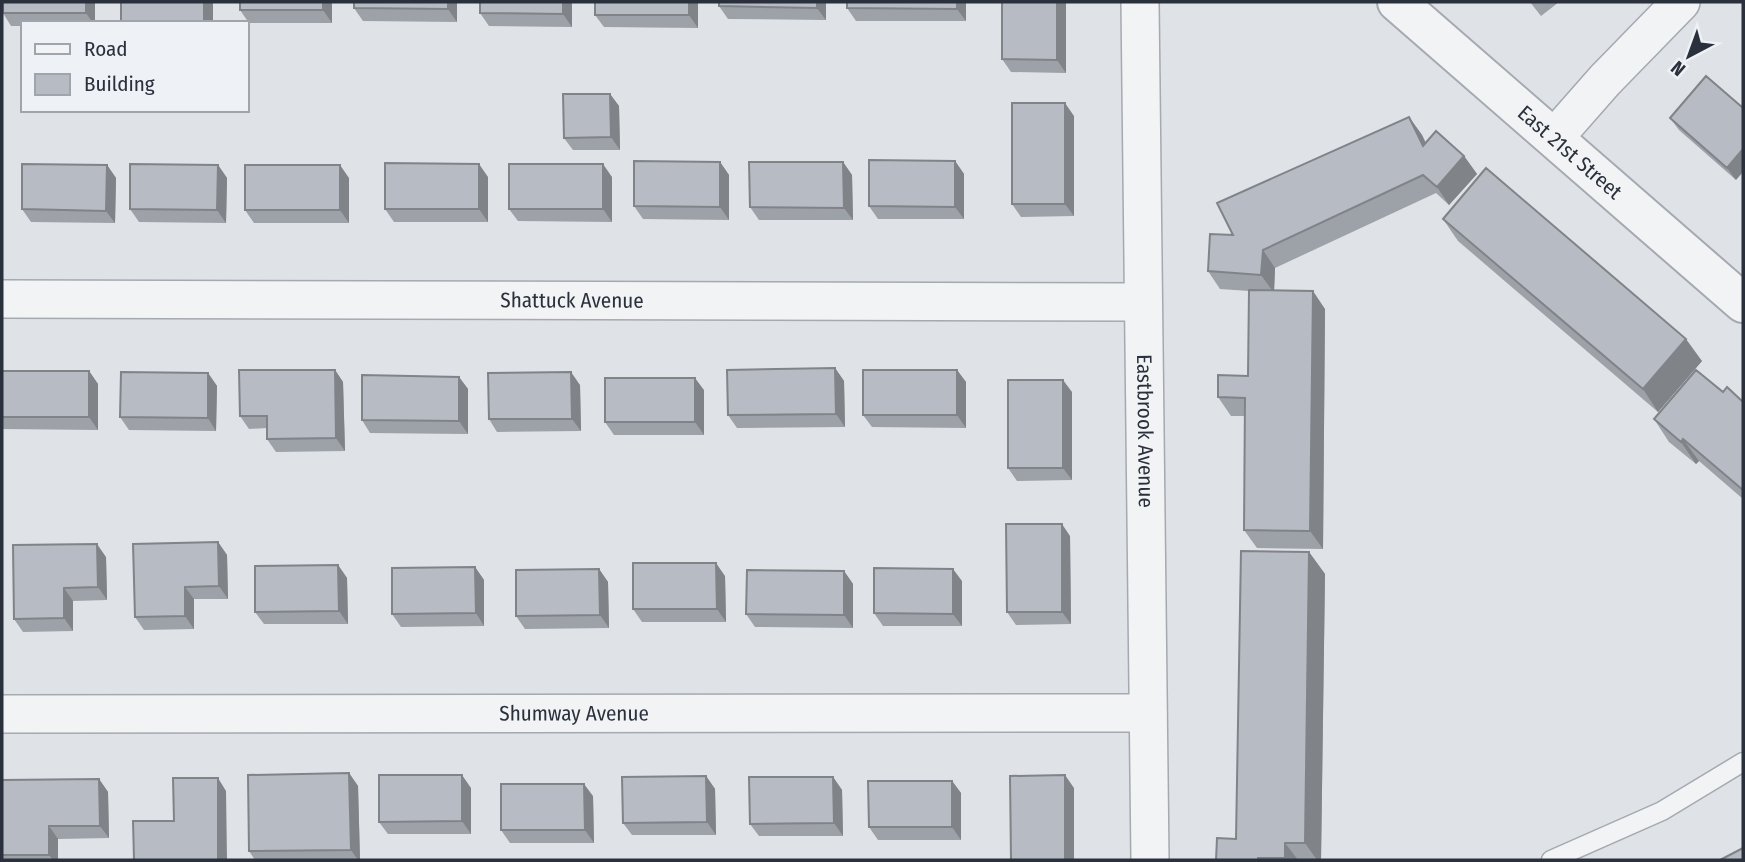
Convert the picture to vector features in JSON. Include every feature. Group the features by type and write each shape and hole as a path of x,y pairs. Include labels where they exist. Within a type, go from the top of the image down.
{"street":[{"name":"Eastbrook Avenue","path":"1140,2 1150,860"},
{"name":"East 21st Street","path":"1397,2 1743,303"},
{"path":"1554,138 1605,80 1681,2"},
{"name":"Shattuck Avenue","path":"2,299 1143,302"},
{"name":"Shumway Avenue","path":"2,714 1148,713"}],"lane":[{"path":"1551,860 1662,811 1743,762"}],"building":[{"path":"3,2 86,2 86,13 3,13"},
{"path":"121,2 204,2 204,21 121,21"},
{"path":"240,2 323,2 323,10 240,10"},
{"path":"354,2 448,2 448,9 354,8"},
{"path":"480,2 563,2 563,14 480,13"},
{"path":"595,2 689,2 689,15 595,15"},
{"path":"719,2 817,2 817,8 719,6"},
{"path":"847,2 957,2 957,9 847,8"},
{"path":"1002,2 1057,2 1057,60 1002,59"},
{"path":"1706,76 1743,108 1743,149 1727,168 1670,118"},
{"path":"563,94 610,94 611,137 564,138"},
{"path":"1012,103 1065,103 1065,204 1012,204"},
{"path":"1409,117 1423,146 1436,131 1464,156 1437,187 1423,175 1263,250 1261,275 1208,271 1210,234 1233,235 1217,203"},
{"path":"869,160 955,161 955,207 869,206"},
{"path":"634,161 720,162 720,207 634,206"},
{"path":"749,162 843,162 844,208 750,207"},
{"path":"385,163 479,164 479,209 385,209"},
{"path":"22,164 107,165 106,211 22,209"},
{"path":"130,164 218,165 217,210 130,209"},
{"path":"509,164 603,164 603,209 509,209"},
{"path":"245,165 340,165 340,210 245,210"},
{"path":"1486,168 1686,339 1643,389 1443,219"},
{"path":"1249,290 1313,291 1310,531 1244,530 1245,398 1218,397 1218,375 1248,376"},
{"path":"835,368 836,414 728,415 727,370"},
{"path":"239,370 335,370 336,438 267,439 267,416 240,416"},
{"path":"863,370 957,370 957,415 863,415"},
{"path":"1696,370 1723,392 1727,387 1743,402 1743,490 1683,439 1681,442 1654,419"},
{"path":"2,371 89,371 89,417 2,417"},
{"path":"121,372 208,373 208,418 120,417"},
{"path":"571,372 572,419 489,419 488,373"},
{"path":"362,375 459,377 459,421 362,420"},
{"path":"605,378 695,378 695,422 605,422"},
{"path":"1008,380 1063,380 1063,468 1008,468"},
{"path":"1006,524 1062,524 1062,612 1007,612"},
{"path":"218,542 219,586 185,587 185,616 135,617 133,544"},
{"path":"97,544 98,587 64,588 64,618 14,619 13,545"},
{"path":"1241,551 1309,552 1305,843 1285,843 1285,858 1216,860 1217,838 1236,839"},
{"path":"633,563 716,563 717,609 633,609"},
{"path":"338,565 339,611 255,612 255,566"},
{"path":"475,567 476,613 392,614 392,568"},
{"path":"874,568 953,569 953,614 874,613"},
{"path":"599,569 600,615 516,616 516,570"},
{"path":"747,570 844,571 844,615 746,614"},
{"path":"349,773 351,850 249,851 248,775"},
{"path":"379,775 462,775 462,821 379,822"},
{"path":"1065,775 1065,860 1011,860 1010,776"},
{"path":"706,776 707,822 623,823 622,777"},
{"path":"749,777 833,777 834,823 750,824"},
{"path":"173,778 218,778 218,860 134,860 133,821 174,821"},
{"path":"99,779 100,826 49,826 49,855 2,855 2,780"},
{"path":"868,781 952,781 952,827 869,827"},
{"path":"501,784 584,784 585,830 501,830"},
{"path":"1743,848 1743,860 1720,860"}]}
